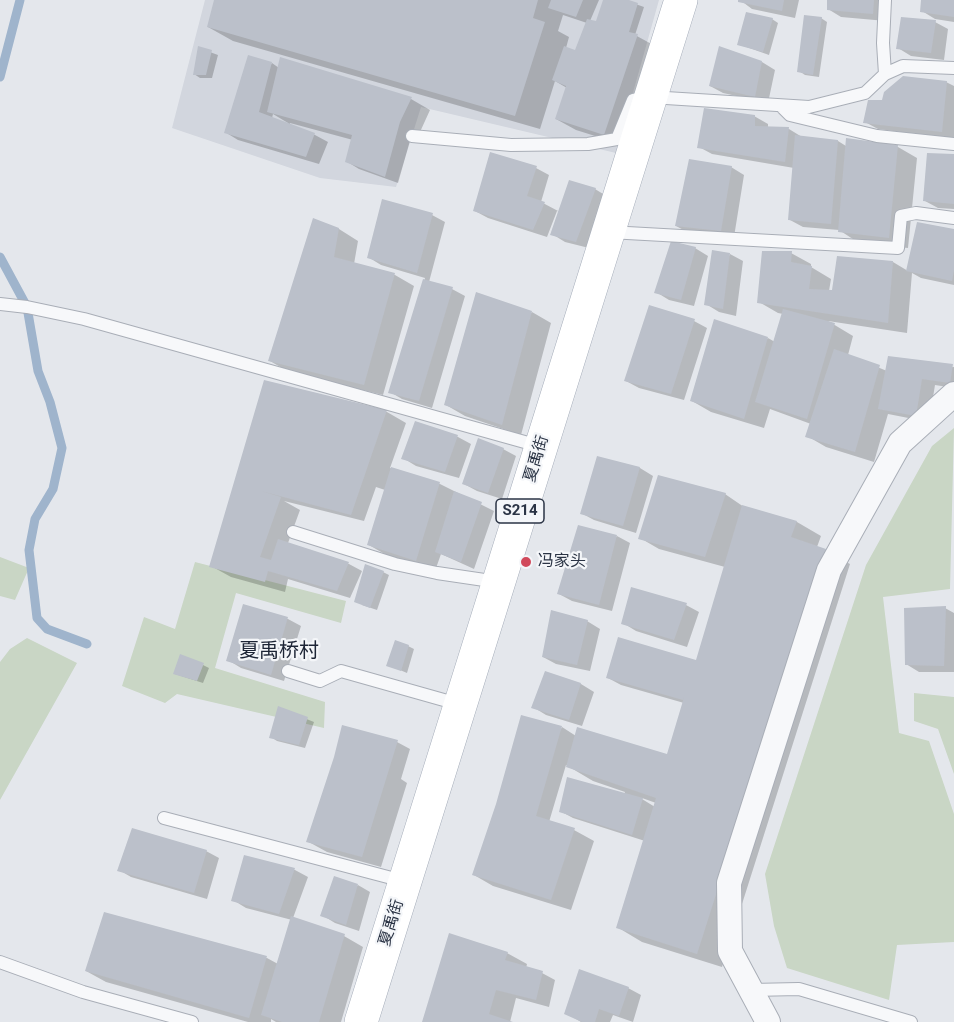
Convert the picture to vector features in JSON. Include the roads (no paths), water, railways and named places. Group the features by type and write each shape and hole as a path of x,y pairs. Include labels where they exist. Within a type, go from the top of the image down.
{"main road":[{"name":"夏禹街","path":"361,1022 681,0"}],"street":[{"path":"768,1022 730,951 729,884 829,570 900,443 954,394"}],"lane":[{"path":"885,0 885,74"},
{"path":"412,136 511,145 588,144 617,139 633,100 650,98 809,107 865,93 885,74 903,66 954,68"},
{"path":"781,106 790,115 877,136 954,144"},
{"path":"608,232 897,248 900,216 916,213 954,218"},
{"path":"0,304 84,319 541,447"},
{"path":"293,532 395,564 436,573 498,582"},
{"path":"288,671 320,681 341,671 460,704"},
{"path":"164,818 405,881"},
{"path":"0,962 83,992 192,1022"},
{"path":"751,990 799,989 911,1022"}],"waterway":[{"path":"0,77 20,0"},
{"path":"0,257 27,307 38,371 50,402 62,448 53,489 35,519 29,550 37,618 47,629 87,644"}],"place":[{"name":"冯家头","path":"526,562"}],"district":[{"name":"夏禹桥村","path":"279,652"}]}
